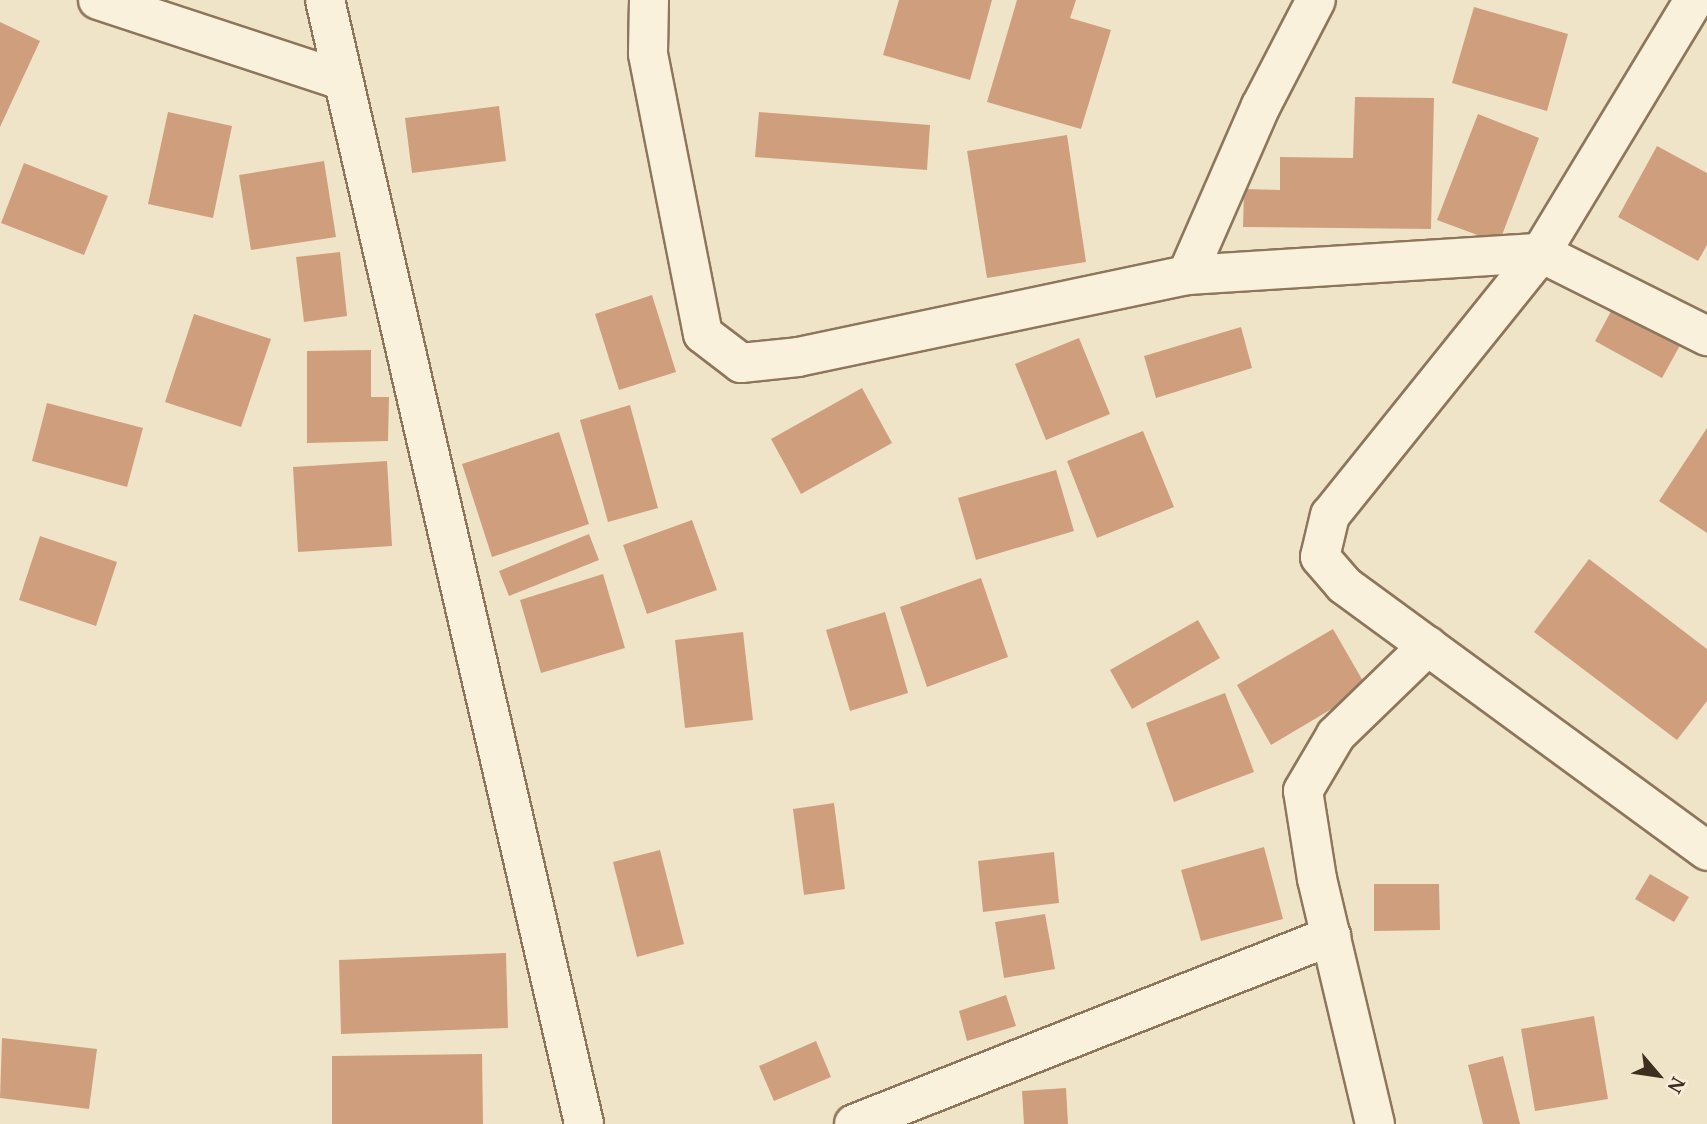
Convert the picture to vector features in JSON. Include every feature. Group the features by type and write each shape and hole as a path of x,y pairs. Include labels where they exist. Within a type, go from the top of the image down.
{"street":[{"path":"98,0 341,80"},
{"path":"325,0 341,80 584,1124"},
{"path":"649,0 648,54 703,334 741,363 798,357 1187,275 1541,253 1707,336"},
{"path":"1187,275 1262,106 1316,0"},
{"path":"1694,0 1541,253 1329,515 1320,557 1345,585 1707,852"},
{"path":"1375,1124 1331,936 1303,791 1336,735 1428,646"},
{"path":"854,1124 1331,936"}],"building":[{"path":"899,0 992,0 970,80 883,55"},
{"path":"1017,0 1076,0 1070,18 1111,30 1081,129 987,102"},
{"path":"1474,7 1568,34 1547,111 1452,83"},
{"path":"0,22 40,41 0,127"},
{"path":"1355,97 1434,98 1431,229 1243,227 1244,189 1280,190 1280,157 1353,158"},
{"path":"499,106 506,161 412,173 405,118"},
{"path":"168,112 232,126 213,218 148,204"},
{"path":"759,112 930,125 927,170 755,157"},
{"path":"1478,114 1539,138 1499,243 1437,220"},
{"path":"1067,135 1086,262 987,278 967,151"},
{"path":"1657,146 1707,173 1707,245 1698,261 1618,217"},
{"path":"324,161 336,237 251,250 239,175"},
{"path":"24,163 108,196 84,255 1,223"},
{"path":"340,252 347,316 304,322 296,257"},
{"path":"652,295 676,372 619,390 595,314"},
{"path":"1616,302 1683,340 1662,378 1595,341"},
{"path":"194,314 271,339 241,427 165,402"},
{"path":"1241,327 1252,368 1156,398 1144,356"},
{"path":"1079,338 1110,414 1046,440 1015,364"},
{"path":"371,350 371,397 389,397 388,441 307,443 307,351"},
{"path":"862,388 892,443 801,494 771,439"},
{"path":"47,403 143,428 127,487 32,461"},
{"path":"630,405 658,508 608,522 580,420"},
{"path":"1707,428 1707,533 1659,501"},
{"path":"1143,431 1174,507 1097,538 1067,461"},
{"path":"559,432 589,524 492,557 462,464"},
{"path":"387,461 392,546 298,552 293,467"},
{"path":"1056,470 1074,531 976,560 958,498"},
{"path":"692,520 717,590 647,614 623,545"},
{"path":"589,534 599,560 509,596 499,571"},
{"path":"40,536 117,562 96,626 19,600"},
{"path":"1589,559 1707,649 1707,701 1677,740 1534,632"},
{"path":"603,574 625,648 541,673 520,600"},
{"path":"981,578 1008,657 927,687 900,607"},
{"path":"885,612 908,693 850,711 826,630"},
{"path":"1198,620 1220,658 1132,709 1110,670"},
{"path":"1333,629 1367,688 1271,745 1237,685"},
{"path":"743,632 753,720 685,728 675,640"},
{"path":"1225,693 1254,772 1174,802 1146,723"},
{"path":"834,803 845,889 804,895 793,809"},
{"path":"1264,847 1283,919 1201,941 1181,870"},
{"path":"660,850 684,944 637,957 613,862"},
{"path":"1054,852 1059,903 983,912 978,861"},
{"path":"1650,874 1689,897 1674,922 1635,899"},
{"path":"1374,884 1439,884 1440,930 1374,931"},
{"path":"1045,914 1055,969 1004,978 995,922"},
{"path":"506,953 508,1028 341,1034 339,960"},
{"path":"1006,995 1016,1026 967,1041 959,1011"},
{"path":"1594,1016 1608,1099 1535,1111 1521,1029"},
{"path":"2,1038 97,1049 89,1109 0,1098"},
{"path":"816,1041 831,1077 774,1101 759,1066"},
{"path":"482,1054 483,1124 332,1124 332,1056"},
{"path":"1503,1056 1520,1124 1483,1124 1468,1065"},
{"path":"1066,1088 1068,1124 1024,1124 1022,1091"}]}
